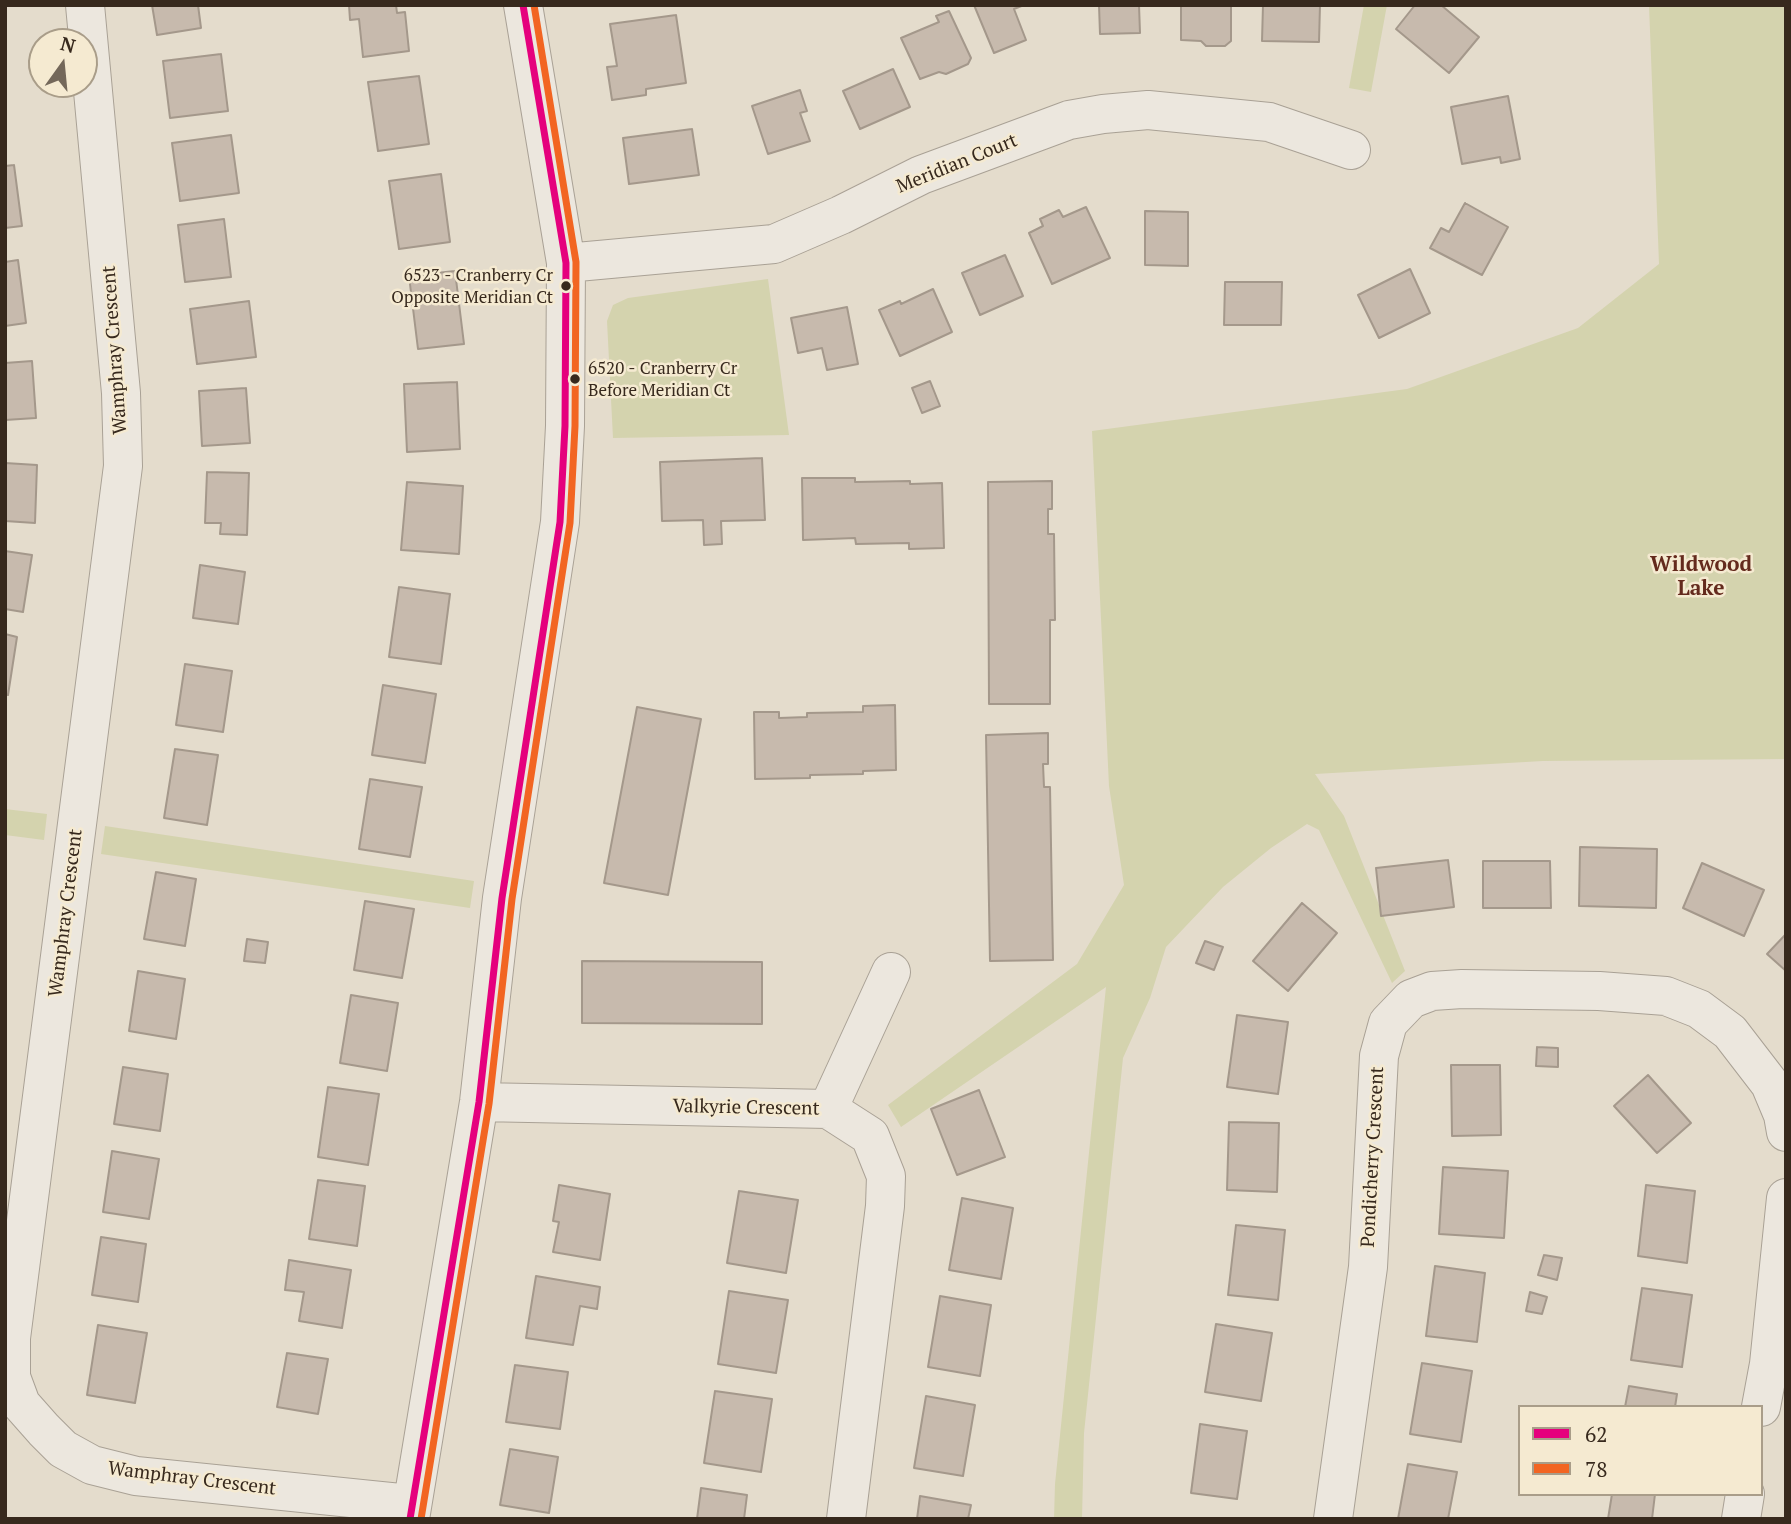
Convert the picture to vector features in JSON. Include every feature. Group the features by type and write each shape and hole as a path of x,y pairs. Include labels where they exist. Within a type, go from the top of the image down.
{"street":[{"name":"Wamphray Crescent","path":"85,5 121,393 123,466 11,1338 11,1377 20,1404 63,1449 92,1465 136,1476 410,1511"},
{"path":"410,1511 479,1102 502,898 560,522 565,426 566,263 523,5"},
{"name":"Meridian Court","path":"566,263 774,244 922,175 1069,120 1103,114 1148,110 1269,122 1351,150"},
{"path":"828,1109 891,972"},
{"name":"Pondicherry Crescent","path":"1333,1519 1368,1267 1379,1056 1388,1023 1410,999 1432,991 1462,989 1599,991 1666,996 1699,1009 1730,1032 1770,1084 1783,1115 1786,1132"},
{"name":"Valkyrie Crescent","path":"479,1102 828,1109 870,1136 886,1176 885,1206 846,1519"},
{"path":"1761,1405 1769,1364 1786,1198"},
{"path":"1741,1519 1745,1496"}],"green space":[{"path":"1364,5 1387,5 1371,92 1349,88"},
{"path":"1649,5 1786,5 1786,759 1543,761 1315,774 1344,816 1405,971 1392,983 1319,830 1307,824 1271,848 1223,887 1166,947 1150,998 1123,1058 1084,1433 1082,1519 1054,1519 1055,1484 1106,987 901,1127 888,1105 1077,964 1124,885 1109,786 1092,431 1407,389 1578,328 1659,264"},
{"path":"768,279 789,435 613,438 607,321 613,305 628,298"},
{"path":"5,809 47,814 44,840 5,835"},
{"path":"105,826 474,881 470,908 101,854"}],"building":[{"path":"152,5 198,5 201,28 157,35"},
{"path":"349,5 396,5 397,13 405,12 409,51 363,57 359,19 350,20"},
{"path":"974,5 1024,5 1014,9 1026,40 994,53"},
{"path":"1099,5 1139,5 1140,33 1100,34"},
{"path":"1181,5 1231,5 1231,41 1225,46 1206,46 1201,41 1181,40"},
{"path":"1263,5 1320,5 1319,42 1262,41"},
{"path":"1415,5 1441,5 1479,37 1449,73 1396,29"},
{"path":"949,11 971,58 968,64 946,74 939,72 920,79 901,38 939,22 936,16"},
{"path":"676,15 686,83 646,89 646,95 612,100 607,67 617,66 610,24"},
{"path":"221,54 228,111 170,118 163,61"},
{"path":"893,69 910,107 860,129 843,91"},
{"path":"419,76 429,144 378,151 368,82"},
{"path":"800,90 807,111 800,113 810,141 768,154 752,106"},
{"path":"1508,96 1520,159 1501,163 1500,157 1462,164 1451,107"},
{"path":"692,129 699,175 629,184 623,138"},
{"path":"231,135 239,193 180,201 172,143"},
{"path":"14,165 22,226 5,228 5,166"},
{"path":"441,174 450,242 399,249 389,181"},
{"path":"1465,203 1508,227 1482,275 1430,248 1441,228 1449,232"},
{"path":"1086,207 1110,258 1052,284 1029,233 1043,226 1040,219 1059,210 1063,217"},
{"path":"1145,211 1188,212 1188,266 1145,265"},
{"path":"224,219 231,277 185,282 178,225"},
{"path":"1005,255 1023,296 980,315 962,273"},
{"path":"18,260 26,323 5,326 5,262"},
{"path":"1410,269 1430,313 1379,338 1358,295"},
{"path":"455,271 464,344 418,349 409,276"},
{"path":"1225,282 1282,282 1281,325 1224,325"},
{"path":"933,289 952,332 900,356 879,310 900,301 901,304"},
{"path":"249,301 256,357 197,364 190,309"},
{"path":"847,307 858,364 827,370 822,348 798,353 791,318"},
{"path":"32,361 36,418 5,420 5,363"},
{"path":"930,381 940,406 922,413 912,388"},
{"path":"457,382 460,449 407,452 404,384"},
{"path":"246,388 250,443 202,446 199,391"},
{"path":"762,458 765,520 721,521 722,544 704,545 703,520 662,521 660,462"},
{"path":"5,463 37,465 35,523 5,521"},
{"path":"207,472 249,473 247,535 220,534 221,523 205,523"},
{"path":"802,478 855,478 855,482 910,481 910,484 942,483 944,548 909,549 909,543 856,544 855,538 803,540"},
{"path":"1052,481 1052,509 1048,509 1048,534 1054,534 1055,620 1050,620 1050,704 989,704 988,482"},
{"path":"407,482 463,486 459,554 401,550"},
{"path":"5,551 32,555 23,612 5,609"},
{"path":"200,565 245,572 238,624 193,618"},
{"path":"399,587 450,594 441,664 389,657"},
{"path":"5,634 17,637 8,695 5,694"},
{"path":"185,664 232,671 223,732 176,725"},
{"path":"383,685 436,694 425,763 372,755"},
{"path":"895,705 896,770 810,775 810,778 755,779 754,712 779,712 779,718 807,717 807,713 863,712 863,706"},
{"path":"637,707 701,719 668,895 604,883"},
{"path":"1048,733 1048,764 1043,764 1044,787 1050,787 1053,960 990,961 986,735"},
{"path":"175,749 218,755 207,825 164,818"},
{"path":"370,779 422,787 410,857 359,849"},
{"path":"1580,847 1657,849 1656,908 1579,906"},
{"path":"1448,860 1454,907 1381,916 1376,868"},
{"path":"1483,861 1550,861 1551,908 1483,908"},
{"path":"1702,863 1764,890 1744,936 1683,908"},
{"path":"156,872 196,879 185,946 144,939"},
{"path":"365,901 414,909 402,978 354,970"},
{"path":"1302,903 1337,933 1288,991 1253,961"},
{"path":"1786,934 1786,971 1767,954"},
{"path":"247,939 268,942 265,963 244,961"},
{"path":"1205,941 1223,947 1214,970 1196,963"},
{"path":"582,961 762,962 762,1024 582,1023"},
{"path":"138,971 185,979 176,1039 129,1031"},
{"path":"351,995 398,1003 387,1071 340,1063"},
{"path":"1237,1015 1288,1022 1278,1094 1227,1087"},
{"path":"1537,1047 1558,1048 1558,1067 1536,1066"},
{"path":"1451,1065 1500,1065 1501,1135 1452,1136"},
{"path":"123,1067 168,1074 160,1131 114,1124"},
{"path":"1648,1075 1691,1123 1657,1153 1614,1106"},
{"path":"328,1087 379,1094 368,1165 318,1157"},
{"path":"979,1090 1005,1157 957,1175 931,1109"},
{"path":"1229,1122 1279,1123 1277,1192 1227,1190"},
{"path":"112,1151 159,1159 149,1219 103,1212"},
{"path":"1443,1167 1508,1171 1504,1238 1439,1234"},
{"path":"318,1180 365,1186 357,1246 309,1239"},
{"path":"559,1185 610,1194 600,1260 553,1252 559,1222 553,1221"},
{"path":"1646,1185 1695,1191 1687,1263 1638,1256"},
{"path":"739,1191 798,1200 786,1273 727,1263"},
{"path":"962,1198 1013,1208 1001,1279 949,1270"},
{"path":"1236,1225 1285,1230 1278,1300 1228,1295"},
{"path":"101,1237 146,1244 138,1302 92,1295"},
{"path":"1544,1255 1562,1258 1557,1280 1538,1275"},
{"path":"289,1260 351,1270 342,1328 299,1321 304,1292 285,1290"},
{"path":"1435,1266 1485,1273 1477,1342 1426,1336"},
{"path":"536,1276 600,1287 597,1309 580,1306 573,1345 526,1338"},
{"path":"1642,1288 1692,1295 1682,1367 1631,1360"},
{"path":"729,1291 788,1300 776,1373 718,1364"},
{"path":"1530,1292 1547,1297 1542,1314 1526,1311"},
{"path":"940,1296 991,1305 980,1376 928,1367"},
{"path":"1216,1324 1272,1333 1261,1401 1205,1392"},
{"path":"98,1325 147,1333 135,1403 87,1395"},
{"path":"287,1353 328,1359 318,1414 277,1407"},
{"path":"1422,1363 1472,1371 1461,1442 1410,1434"},
{"path":"515,1365 568,1372 560,1429 506,1422"},
{"path":"1629,1386 1677,1394 1675,1405 1625,1405"},
{"path":"715,1391 772,1399 761,1472 704,1463"},
{"path":"926,1396 975,1405 963,1476 914,1468"},
{"path":"1200,1424 1247,1431 1237,1499 1191,1493"},
{"path":"510,1449 558,1457 549,1513 500,1505"},
{"path":"1408,1464 1457,1472 1448,1519 1398,1519"},
{"path":"701,1488 747,1495 744,1519 697,1519"},
{"path":"920,1496 971,1505 968,1519 917,1519"},
{"path":"1612,1496 1655,1496 1652,1519 1608,1519"}],"transit line":[{"name":"62","path":"410,1519 479,1102 502,898 560,522 565,426 566,263 523,5"},
{"name":"78","path":"421,1519 489,1104 512,899 570,523 575,426 576,262 534,5"}],"place":[{"name":"6523 - Cranberry Cr Opposite Meridian Ct","path":"566,286"},
{"name":"6520 - Cranberry Cr Before Meridian Ct","path":"575,379"}],"district":[{"name":"Wildwood Lake","path":"1701,577"}]}
